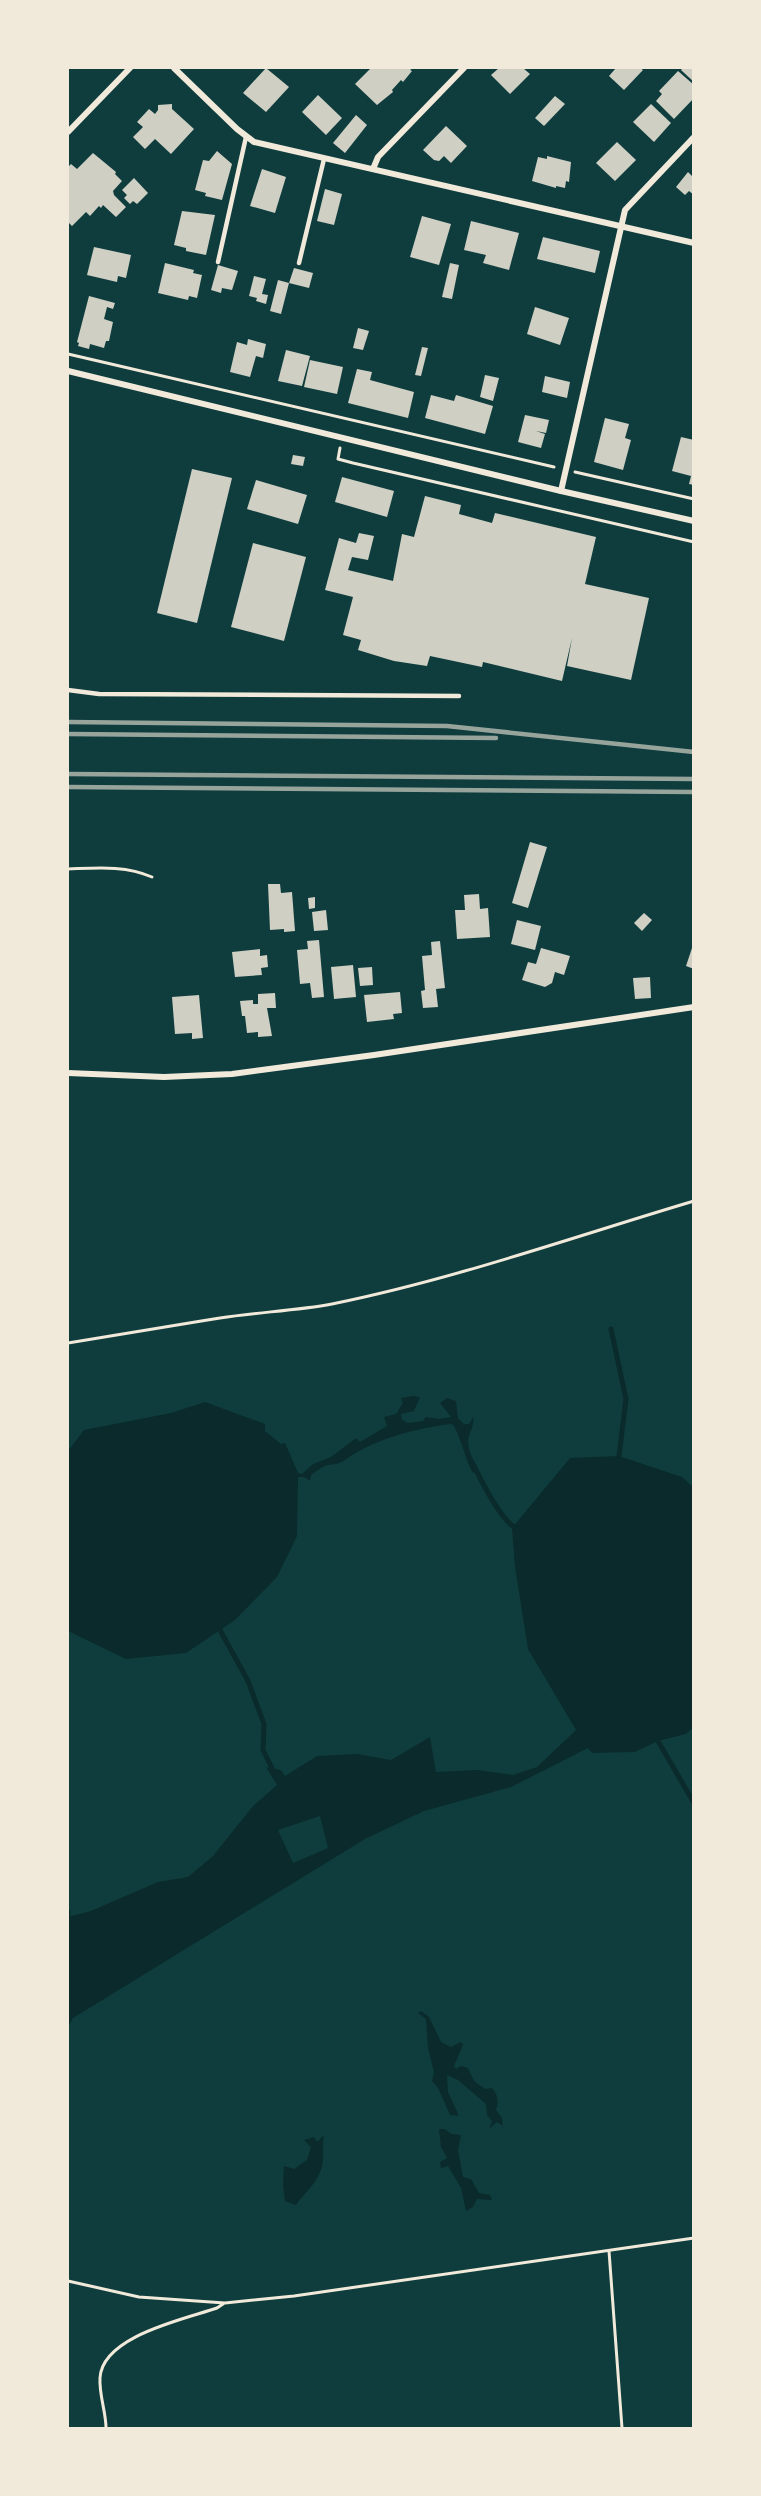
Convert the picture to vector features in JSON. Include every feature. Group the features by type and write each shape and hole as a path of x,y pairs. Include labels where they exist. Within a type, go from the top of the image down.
{"street":[{"path":"68,132 130,68"},
{"path":"174,68 254,142 693,243"},
{"path":"373,169 378,157 464,68"},
{"path":"561,491 625,210 693,137"},
{"path":"68,371 693,521"},
{"path":"68,1073 164,1077 232,1074 374,1056 693,1006"}],"lane":[{"path":"218,262 246,137"},
{"path":"299,263 324,159"},
{"path":"68,690 99,694 459,696"}],"path":[{"path":"68,354 693,499"},
{"path":"342,438 338,459 693,542"},
{"path":"68,869 114,868 138,871 152,877"},
{"path":"68,1343 353,1299 536,1251 693,1201"},
{"path":"68,2281 139,2297 225,2302 294,2296 693,2238"},
{"path":"609,2251 622,2428"},
{"path":"106,2428 100,2378 104,2363 114,2350 148,2331 217,2308 225,2302"}],"water":[{"path":"420,1397 414,1411 401,1414 402,1420 408,1423 423,1421 426,1417 439,1419 451,1417 440,1403 447,1398 456,1401 458,1418 464,1424 469,1424 473,1417 468,1445 478,1470 473,1473 452,1424 424,1428 382,1440 341,1462 324,1467 311,1475 310,1481 304,1477 298,1477 297,1536 277,1577 235,1620 186,1653 126,1659 68,1631 68,1451 84,1430 171,1413 205,1402 265,1424 265,1431 281,1444 285,1443 298,1473 302,1474 313,1464 331,1457 356,1438 360,1442 387,1426 384,1417 396,1414 403,1403 401,1398"},
{"path":"619,1456 682,1477 693,1487 694,1727 686,1734 658,1741 635,1752 592,1753 588,1748 511,1787 424,1811 365,1839 73,2018 68,2027 68,1917 91,1911 158,1882 188,1877 213,1856 253,1806 277,1785 266,1767 281,1770 285,1776 317,1756 357,1754 391,1760 430,1737 436,1772 477,1770 513,1775 537,1767 576,1730 528,1649 515,1567 512,1528 570,1458","holes":["320,1816 328,1848 293,1863 278,1830"]},
{"path":"421,2011 429,2017 441,2042 451,2047 461,2042 463,2045 454,2066 456,2069 461,2066 468,2068 474,2081 485,2089 492,2088 497,2098 496,2110 502,2118 503,2132 502,2125 497,2122 489,2129 492,2121 487,2115 486,2104 458,2080 447,2075 448,2092 459,2116 450,2115 438,2088 432,2081 434,2072 428,2048 426,2019 418,2013"},
{"path":"439,2129 461,2135 458,2150 463,2177 471,2179 479,2193 490,2195 492,2200 477,2199 473,2207 466,2211 461,2188 448,2166 441,2168 440,2162 447,2158 441,2147"},
{"path":"324,2135 320,2173 296,2205 285,2201 284,2166 294,2169 307,2160 311,2147 304,2140 314,2137 317,2142"}],"building":[{"path":"266,68 289,87 266,112 243,93"},
{"path":"371,68 413,68 403,82 401,80 392,90 393,92 377,105 355,84"},
{"path":"499,68 523,68 530,74 510,94 491,75"},
{"path":"616,68 643,70 624,90 609,76"},
{"path":"694,68 694,82 681,70"},
{"path":"678,71 694,85 694,98 674,119 656,101 662,94 659,91"},
{"path":"318,95 342,118 326,135 302,112"},
{"path":"555,96 565,104 544,126 535,118"},
{"path":"172,104 172,109 194,129 171,154 155,139 145,149 133,137 143,127 137,122 149,109 155,114 158,105"},
{"path":"651,104 671,123 654,142 633,122"},
{"path":"356,115 367,125 345,153 333,143"},
{"path":"446,126 467,146 451,163 444,156 439,161 434,160 423,150"},
{"path":"617,142 636,160 615,181 596,163"},
{"path":"217,151 232,164 222,200 205,196 206,193 195,190 203,160 209,161"},
{"path":"93,153 116,172 115,174 122,181 113,191 126,207 116,217 103,205 101,208 99,206 90,216 86,212 72,226 68,222 68,167 71,164 77,169"},
{"path":"547,156 571,162 569,182 566,181 565,188 556,186 556,188 532,181 538,157 547,159"},
{"path":"262,169 286,177 275,213 250,206"},
{"path":"688,172 692,176 694,174 694,195 689,191 685,195 676,187"},
{"path":"134,178 148,193 137,204 133,201 130,204 124,198 127,195 122,190"},
{"path":"325,189 342,194 334,225 317,221"},
{"path":"182,211 215,215 206,255 186,251 186,248 174,245"},
{"path":"422,216 451,224 439,265 410,257"},
{"path":"471,221 519,233 509,270 483,263 486,255 464,250"},
{"path":"543,237 600,251 595,273 537,259"},
{"path":"94,247 131,255 126,278 118,276 117,282 87,275"},
{"path":"165,263 194,270 193,273 202,275 197,298 189,296 188,300 158,293"},
{"path":"450,263 459,265 452,299 442,297"},
{"path":"218,265 238,271 232,290 222,288 221,293 211,290"},
{"path":"294,268 313,273 309,288 289,283"},
{"path":"254,276 266,279 262,294 268,295 266,304 249,296"},
{"path":"278,280 289,283 281,314 270,311"},
{"path":"89,296 115,303 113,309 107,307 104,319 113,322 109,341 106,341 104,348 90,344 89,349 78,346 77,342"},
{"path":"535,307 569,318 560,345 527,334"},
{"path":"358,328 369,331 363,350 353,348"},
{"path":"248,339 266,344 263,358 256,356 250,377 230,372 237,342 247,345"},
{"path":"422,347 428,348 421,376 415,375"},
{"path":"286,350 310,356 302,386 278,381"},
{"path":"310,360 343,367 337,394 304,387"},
{"path":"357,369 372,372 370,380 414,392 408,418 348,403"},
{"path":"485,375 499,378 493,401 480,397"},
{"path":"545,376 570,382 567,398 542,392"},
{"path":"431,395 454,401 456,395 493,406 485,434 425,418"},
{"path":"525,415 549,420 546,433 536,431 545,434 541,448 518,442"},
{"path":"605,418 629,424 625,438 631,440 623,470 594,462"},
{"path":"681,437 694,440 694,485 689,484 691,476 672,471"},
{"path":"293,455 305,457 303,466 291,464"},
{"path":"192,469 232,478 197,623 157,613"},
{"path":"342,477 394,491 387,517 335,502"},
{"path":"256,480 307,495 298,524 247,509"},
{"path":"425,496 461,505 459,514 492,523 495,513 596,537 585,584 649,598 631,680 567,666 572,638 562,681 483,662 482,667 430,656 427,666 394,661 358,650 361,640 343,635 353,597 325,590 339,538 356,543 359,533 374,536 368,560 352,557 348,570 393,581 402,534 414,537"},
{"path":"253,543 306,557 284,641 231,627"},
{"path":"530,842 547,847 528,908 512,903"},
{"path":"268,884 280,884 281,893 292,892 295,931 270,930"},
{"path":"479,894 480,909 488,908 490,937 457,939 455,910 465,910 464,895"},
{"path":"315,897 315,908 309,909 308,898"},
{"path":"326,910 328,930 314,931 312,912"},
{"path":"644,913 652,920 642,931 634,923"},
{"path":"517,920 541,926 535,950 511,944"},
{"path":"319,940 324,997 312,998 310,983 300,984 297,950 308,949 307,941"},
{"path":"440,941 445,988 436,989 438,1007 423,1008 421,991 425,990 422,956 432,955 431,942"},
{"path":"694,945 694,969 686,966"},
{"path":"541,948 570,956 564,975 555,972 552,983 545,987 522,980 528,962 536,964"},
{"path":"260,949 260,956 267,955 268,967 261,968 262,975 235,977 232,952"},
{"path":"353,965 356,997 334,999 331,967"},
{"path":"372,967 373,985 360,986 358,968"},
{"path":"650,977 651,998 635,999 633,978"},
{"path":"400,992 402,1013 393,1014 394,1019 367,1022 364,995"},
{"path":"275,993 276,1008 267,1008 272,1036 258,1037 258,1032 247,1033 240,1001 253,1000 253,1004 258,1004 258,994"},
{"path":"199,995 203,1038 192,1039 192,1033 175,1034 172,997"}],"waterway":[{"path":"611,1329 626,1399 619,1456"},
{"path":"473,1464 505,1519 518,1529"},
{"path":"220,1630 248,1681 264,1724 263,1750 272,1768"},
{"path":"658,1741 694,1803"},
{"path":"68,1912 68,1927"}],"railway":[{"path":"68,722 447,726 694,752"},
{"path":"68,734 496,738"},
{"path":"68,774 694,779"},
{"path":"68,787 694,792"}]}
